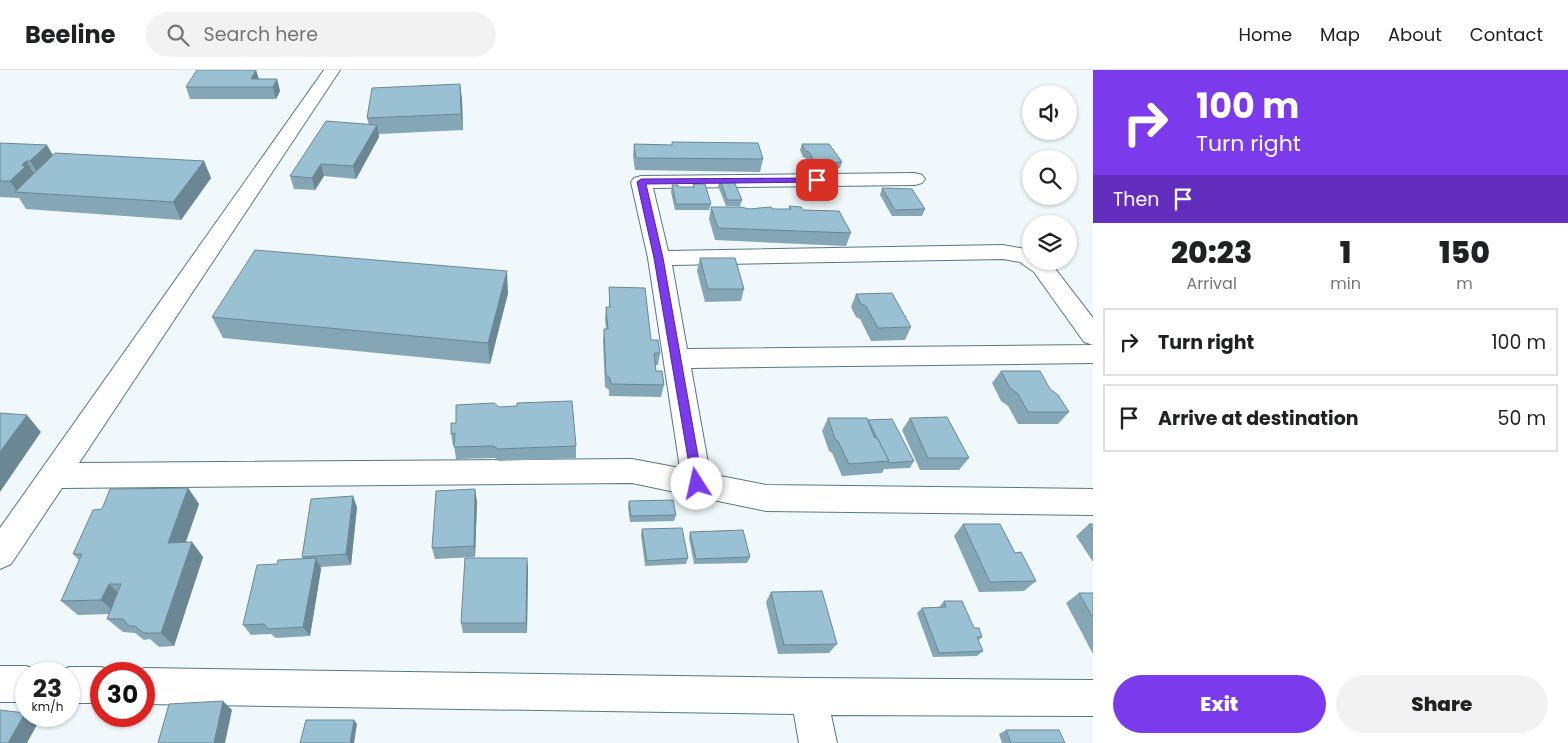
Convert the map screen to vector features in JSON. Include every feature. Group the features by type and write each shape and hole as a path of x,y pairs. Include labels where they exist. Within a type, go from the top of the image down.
{"street":[{"path":"0,554 332,70"},
{"path":"697,484 659,258 641,182 915,179"},
{"path":"659,258 1003,252 1022,255"},
{"path":"1044,270 1093,336"},
{"path":"676,359 1093,354"},
{"path":"52,476 632,471 766,498 1093,502"},
{"path":"0,684 15,684"},
{"path":"155,686 808,696 1093,698"},
{"path":"808,696 818,743"}],"building":[{"path":"197,70 256,70 251,79 277,79 273,87 186,87"},
{"path":"460,84 461,114 367,118 372,88"},
{"path":"326,121 377,125 353,166 321,164 312,178 290,176"},
{"path":"672,142 758,143 763,159 636,158 634,144 672,145"},
{"path":"0,143 47,145 30,161 26,161 22,165 25,167 10,181 0,181"},
{"path":"802,144 829,144 842,162 815,163"},
{"path":"55,153 204,161 173,202 15,192"},
{"path":"720,179 733,179 742,200 727,200"},
{"path":"693,184 705,184 711,204 676,204 672,185 694,187"},
{"path":"882,188 912,189 925,209 895,210"},
{"path":"789,206 801,207 803,210 839,211 851,233 718,228 711,207 791,209"},
{"path":"255,250 507,271 488,343 212,317"},
{"path":"700,258 735,258 744,289 708,289"},
{"path":"609,287 645,288 651,340 658,340 660,353 654,353 656,371 662,371 664,385 611,384 610,378 606,375 604,329 608,329 606,307 610,307"},
{"path":"892,293 911,327 878,328 866,306 861,304 856,294"},
{"path":"1001,371 1040,371 1050,389 1058,395 1069,412 1028,412 1018,394 1010,388"},
{"path":"572,401 576,446 498,449 493,446 454,447 455,433 451,434 451,423 456,423 456,405 494,403 499,407 517,406 517,403"},
{"path":"0,413 27,415 0,452"},
{"path":"947,417 969,458 928,458 910,418"},
{"path":"828,418 867,418 874,437 878,439 889,461 849,464 838,441 835,439"},
{"path":"892,419 914,461 889,463 868,420"},
{"path":"188,488 168,543 192,542 161,633 144,633 135,626 129,626 123,619 107,619 121,584 109,584 101,600 61,601 82,554 73,554 93,510 102,509 110,489"},
{"path":"475,489 474,546 432,548 436,491"},
{"path":"353,496 346,554 302,557 311,499"},
{"path":"673,500 676,515 631,516 629,501"},
{"path":"963,524 1000,524 1015,553 1021,552 1036,581 990,582"},
{"path":"682,528 688,558 647,561 642,529"},
{"path":"743,530 750,557 696,559 690,532"},
{"path":"316,558 303,627 268,629 264,624 243,625 257,565 277,564 278,560"},
{"path":"465,558 527,558 526,623 461,623"},
{"path":"822,591 837,644 784,645 771,592"},
{"path":"1079,593 1093,593 1093,618"},
{"path":"944,601 962,601 974,628 979,628 982,637 977,637 983,651 939,653 922,608 946,607"},
{"path":"223,701 214,743 158,743 169,704"},
{"path":"0,710 15,712 15,727 17,727 8,743 0,743"},
{"path":"306,720 354,720 350,743 300,743"},
{"path":"1006,730 1059,730 1065,743 1011,743"}],"route":[{"path":"697,484 659,258 641,182 817,180"}]}
